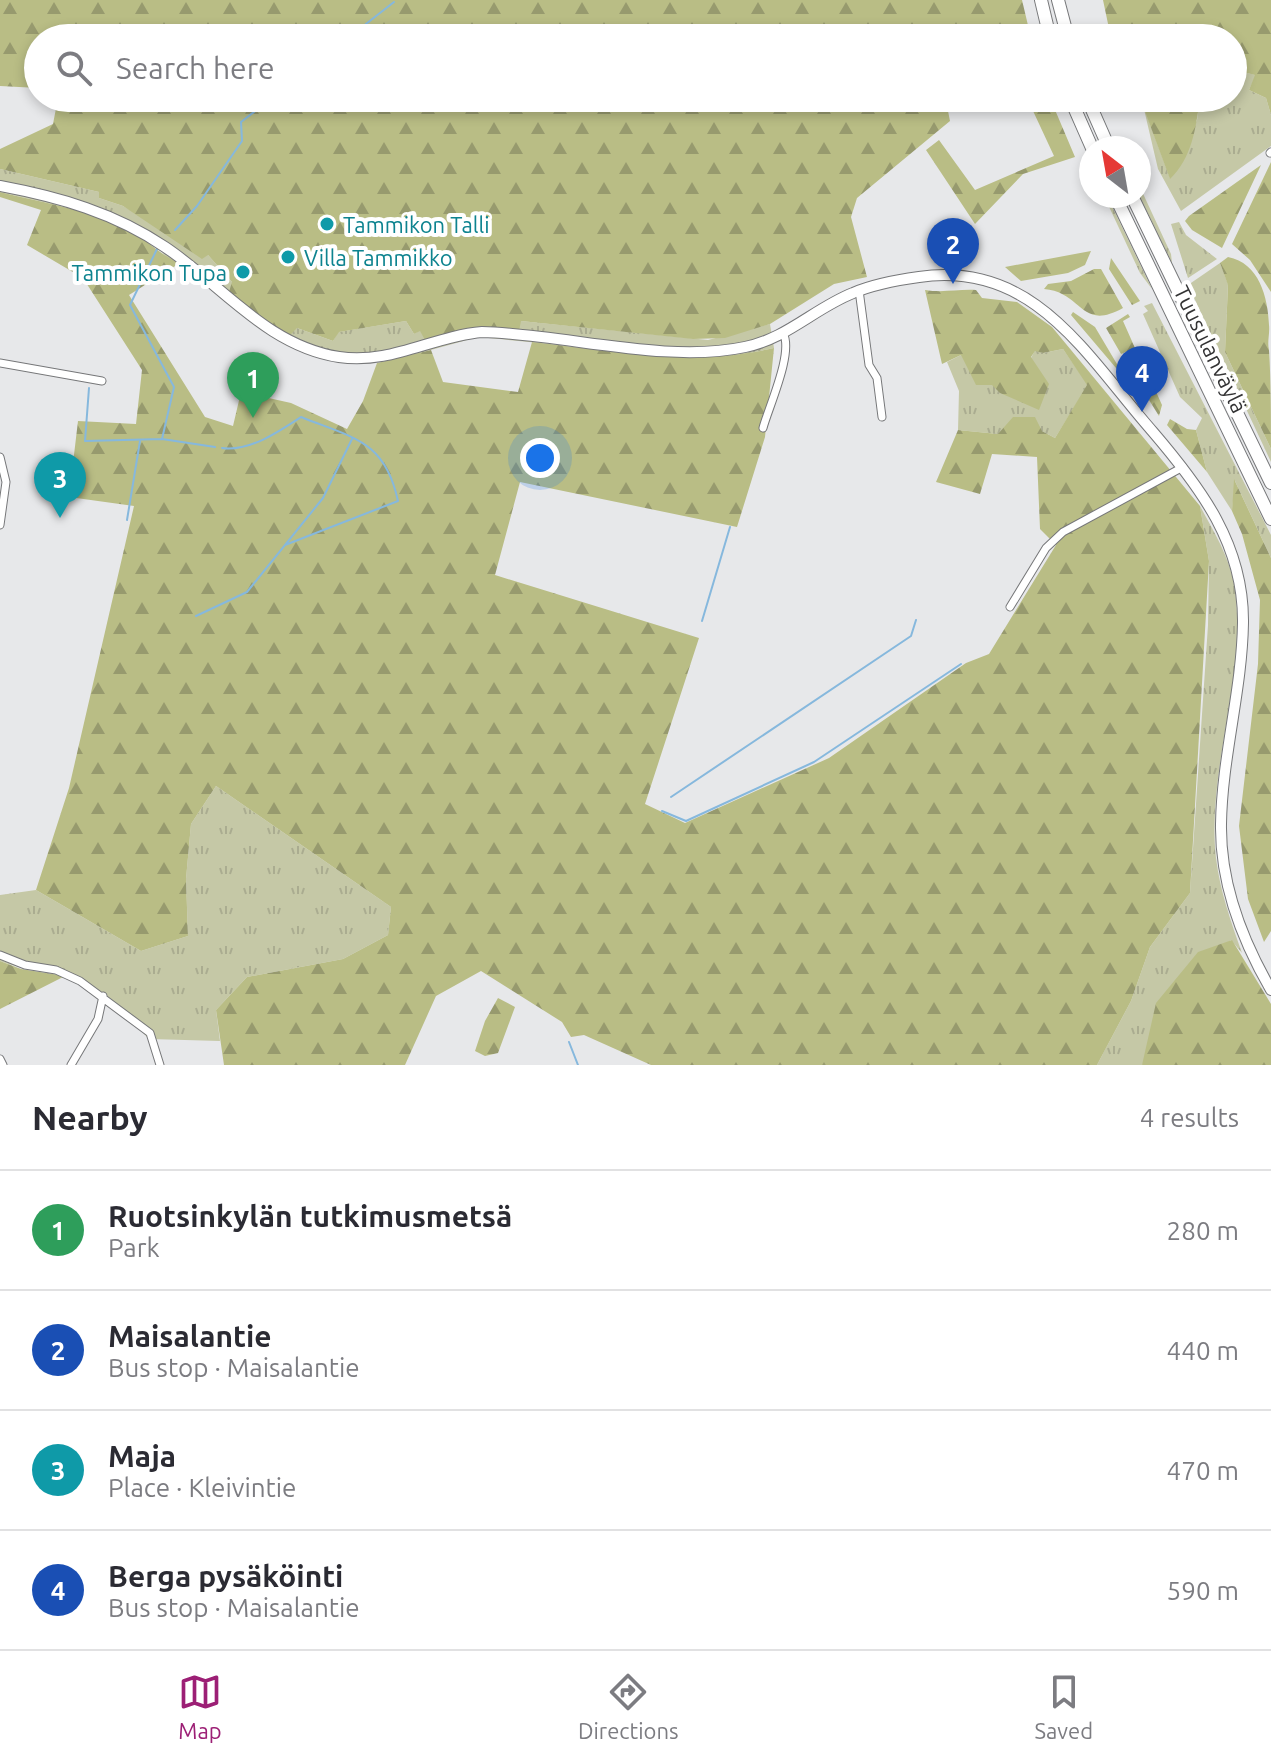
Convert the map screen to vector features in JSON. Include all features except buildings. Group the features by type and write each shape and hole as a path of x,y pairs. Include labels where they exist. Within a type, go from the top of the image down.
{"highway":[{"path":"1041,0 1047,24"},
{"path":"1058,0 1064,24"},
{"path":"1076,112 1087,136"},
{"path":"1093,112 1104,136"},
{"name":"Tuusulanväylä","path":"1121,208 1271,519"},
{"name":"Tuusulanväylä","path":"1138,208 1271,483"}],"main road":[{"path":"0,186 85,206 120,220 188,263 233,304 272,331 336,357 392,355 460,335 482,332 706,351 746,347 783,333 859,290 903,279 946,275 984,280 1026,297 1066,329 1183,467 1221,525 1239,579 1243,623 1225,774 1222,848 1235,913 1252,956 1271,990"}],"street":[{"path":"859,290 869,365 877,378 882,417"},
{"path":"763,428 784,362 787,339 783,333"},
{"path":"0,363 102,381"},
{"path":"0,457 6,482 0,525"},
{"path":"1010,607 1046,548 1063,532 1183,467"},
{"path":"0,955 25,965 56,970 103,996 150,1033 160,1065"},
{"path":"71,1065 98,1019 103,996"},
{"path":"0,1059 3,1065"}],"green space":[{"path":"0,0 1022,0 1028,24 24,24 24,87 0,86"},
{"path":"1103,0 1271,0 1271,115 1266,98 1249,90 1255,75 1247,73 1247,24 1108,24"},
{"path":"1247,73 1256,75 1249,90 1266,98 1271,115 1271,146 1181,211 1158,169 1145,112 1170,178 1198,112 1247,112"},
{"path":"55,112 948,112 950,121 857,198 851,217 867,277 834,284 770,324 725,338 693,339 521,321 519,331 463,329 425,340 420,331 414,334 406,321 339,332 333,341 297,328 290,335 265,321 229,292 232,282 208,255 202,259 123,206 99,198 99,192 0,169 0,149 53,124"},
{"path":"1034,112 1056,112 1075,157 1023,174 975,224 926,150 939,140 975,190 1054,156"},
{"path":"1145,112 1198,112 1188,152 1170,179"},
{"path":"1271,162 1271,292 1250,260 1232,244"},
{"path":"1261,165 1222,248 1192,230 1185,221 1189,216"},
{"path":"0,169 99,192 99,198 123,206 208,255 232,282 297,328 333,341 338,332 406,321 414,334 420,330 426,340 463,329 521,321 708,340 770,324 774,348 696,358 478,337 409,356 364,363 305,351 180,263 168,259 157,246 78,210 0,192"},
{"path":"0,192 108,220 130,230 180,263 129,295 205,417 233,426 241,392 291,403 347,429 363,401 377,363 431,350 443,382 518,392 532,342 684,357 744,354 774,348 765,437 737,527 520,482 495,575 699,638 645,804 685,823 829,758 966,663 989,654 1056,545 1040,529 1037,457 992,454 980,494 936,482 958,430 998,434 1013,417 1035,417 1042,431 1055,438 1087,385 1063,349 1043,353 1035,351 1031,357 1049,384 1039,410 1000,393 992,385 976,385 961,355 942,364 925,290 976,290 982,298 1017,302 1052,327 1200,506 1209,561 1190,893 1150,947 1131,1001 1097,1065 651,1065 584,1035 571,1037 562,1022 481,971 436,996 405,1065 224,1065 216,1010 247,977 343,959 388,935 391,907 216,786 191,824 186,879 188,936 141,951 36,890 69,788 134,506 69,497 78,421 136,424 142,370 83,278 27,245 41,210 0,197"},
{"path":"1110,208 1113,208 1152,289 1140,273"},
{"path":"1145,208 1150,208 1171,254 1172,263"},
{"path":"1179,222 1186,235 1217,259 1188,278 1171,224"},
{"path":"1091,251 1085,265 1068,273 1021,281 1005,267"},
{"path":"1228,257 1239,260 1254,274 1267,303 1271,449 1225,352 1228,285 1220,263"},
{"path":"1111,258 1140,301 1132,305 1109,269"},
{"path":"1220,263 1228,284 1225,352 1271,449 1271,462 1188,285"},
{"path":"1094,269 1101,269 1123,308 1098,316 1057,292 1044,289 1048,284 1071,281"},
{"path":"1152,303 1271,535 1271,558 1235,481 1232,511 1207,472 1196,430 1202,418 1180,397 1143,314 1148,311 1144,306"},
{"path":"1073,312 1095,327 1127,381 1071,315"},
{"path":"1128,314 1130,317 1123,321 1135,348 1121,354 1106,328"},
{"path":"1063,349 1088,385 1055,438 1042,431 998,434 958,430 959,391 947,362 961,355 1031,358 1035,350 1043,353"},
{"path":"1139,354 1162,405 1159,416 1126,363"},
{"path":"1170,419 1187,429 1196,430 1207,472 1167,425"},
{"path":"1234,479 1271,558 1271,931 1264,942 1248,899 1239,826 1258,664 1260,600 1242,534 1232,511"},
{"path":"1200,506 1220,544 1234,584 1236,651 1215,824 1220,882 1242,953 1231,940 1142,1065 1097,1065 1131,1001 1150,947 1190,893 1208,625 1209,561"},
{"path":"216,786 391,907 388,935 343,959 247,977 216,1010 220,1041 149,1039 85,986 62,976 0,961 0,895 36,890 141,951 188,936 186,879 191,824"},
{"path":"1232,940 1271,1004 1271,1065 1142,1065 1156,1003 1198,952"},
{"path":"0,961 21,969 65,976 0,1009"},
{"path":"498,998 515,1007 498,1053 485,1056 475,1051 485,1021"}],"waterway":[{"path":"366,24 394,2"},
{"path":"175,230 197,206 242,141 241,122 254,112"},
{"path":"157,249 130,305 174,387 162,439"},
{"path":"89,388 85,441 162,439 215,447"},
{"path":"222,448 253,444 301,417 364,444 385,465 398,501 285,545"},
{"path":"196,616 247,592 323,498 352,439"},
{"path":"127,520 140,441"},
{"path":"702,621 730,527"},
{"path":"671,797 911,636 916,620"},
{"path":"662,811 686,821 814,762 961,664"},
{"path":"569,1042 578,1065"}],"place":[{"name":"Tammikon Talli","path":"327,224"},
{"name":"Villa Tammikko","path":"288,257"},
{"name":"Tammikon Tupa","path":"243,272"},
{"name":"Maisalantie","path":"953,284"},
{"name":"Berga pysäköinti","path":"1142,412"},
{"name":"Ruotsinkylän tutkimusmetsä","path":"253,418"},
{"name":"Maja","path":"60,518"}]}
